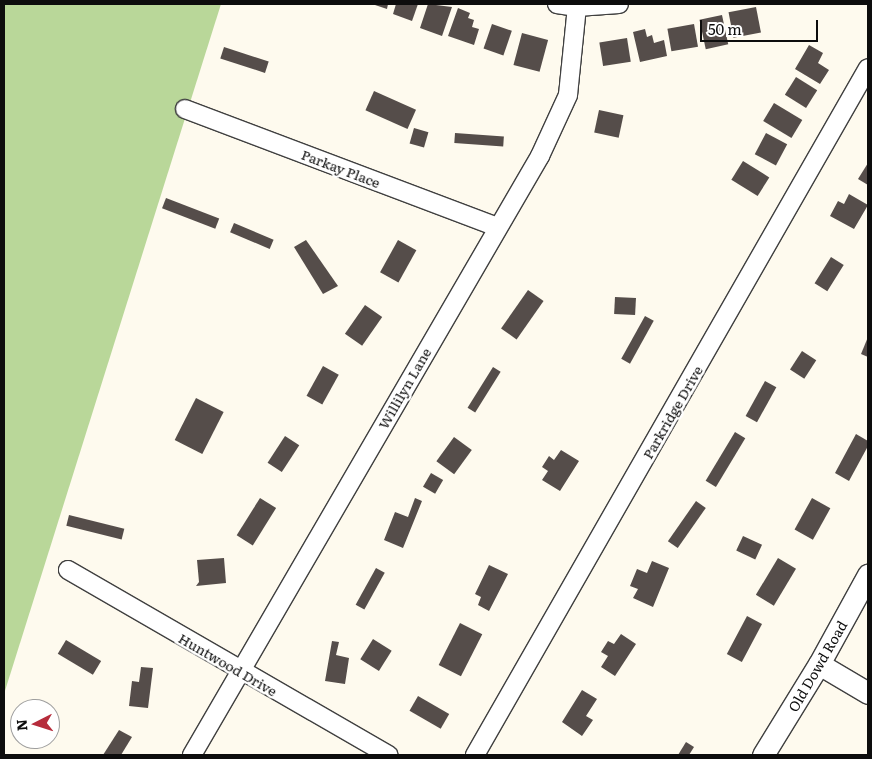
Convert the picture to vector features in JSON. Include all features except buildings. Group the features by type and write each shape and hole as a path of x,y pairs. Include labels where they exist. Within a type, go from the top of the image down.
{"street":[{"path":"557,4 577,8 619,4"},
{"name":"Willilyn Lane","path":"192,755 540,156 568,95 577,8"},
{"name":"Parkridge Drive","path":"475,755 868,68"},
{"name":"Parkay Place","path":"185,109 497,228"},
{"name":"Huntwood Drive","path":"68,570 388,755"},
{"name":"Old Dowd Road","path":"763,755 819,664 868,575"},
{"path":"819,664 868,693"}],"green space":[{"path":"4,4 221,4 4,694"}]}
